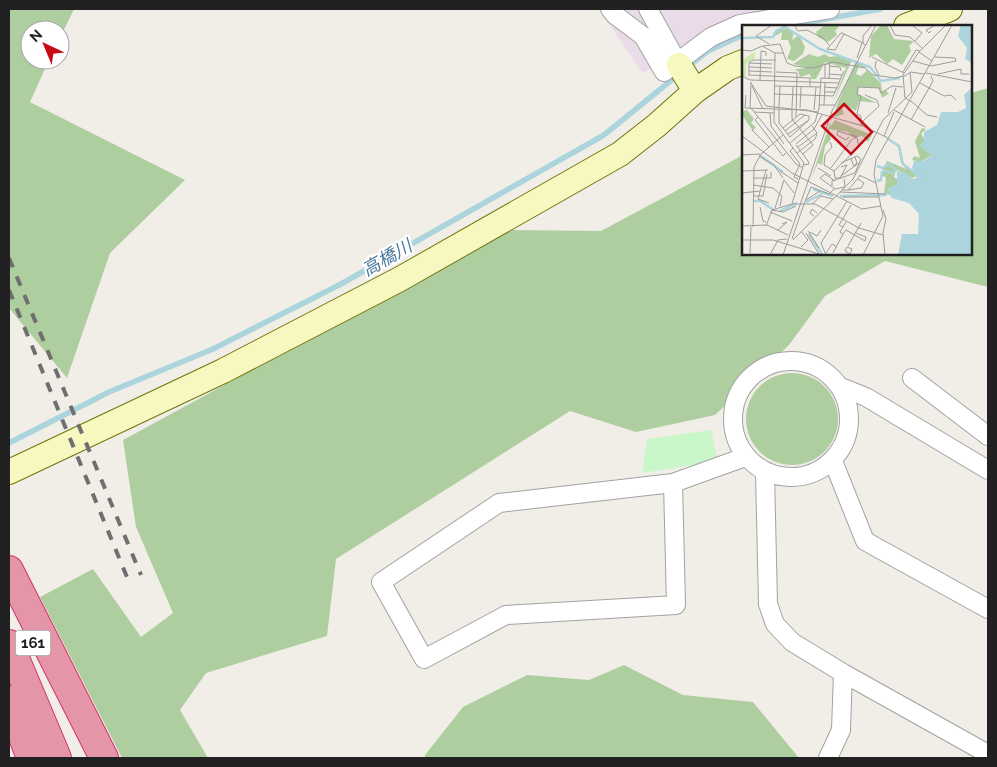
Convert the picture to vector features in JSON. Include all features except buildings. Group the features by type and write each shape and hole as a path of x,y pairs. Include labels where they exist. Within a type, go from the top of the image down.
{"highway":[{"path":"9,570 38,705 31,758"},
{"name":"161","path":"9,583 38,705 84,758"},
{"name":"161","path":"9,644 38,705 57,758"},
{"path":"38,705 104,758"}],"street":[{"path":"610,9 642,36 664,72 711,37 740,24 830,9"},
{"path":"648,9 695,91"},
{"path":"909,25 950,9"},
{"path":"9,472 224,372 400,279 620,154 657,125 695,91 728,68 742,62"},
{"path":"841,387 850,412 848,439 833,462 801,478 765,473 745,457 734,435 732,412 740,389 757,371 778,362 802,361 824,370 841,387 866,397 988,470"},
{"path":"912,378 988,436"},
{"path":"672,483 676,605 506,615 424,659 381,582 499,503 672,483 745,457"},
{"path":"833,462 865,541 988,609"},
{"path":"765,473 768,604 775,624 792,642 988,754"},
{"path":"828,758 841,730 844,673"}],"shaded area":[{"path":"599,9 789,9 752,25 742,25 742,29 642,73"}],"green space":[{"path":"9,9 74,9 69,20 20,20 20,70 44,70 30,102 185,180 110,253 67,378 9,308"},
{"path":"988,88 988,287 885,261 825,296 789,345 715,415 636,432 570,411 336,559 327,636 206,673 180,710 208,758 122,758 40,597 93,569 141,637 173,613 136,527 123,440 509,230 601,231 742,156 742,255 972,255 972,93"},
{"path":"792,373 801,374 818,381 830,393 837,410 837,428 830,445 818,457 801,464 792,465 783,464 766,457 754,445 747,428 746,419 747,410 754,393 766,381 783,374"},
{"path":"711,430 718,461 642,473 647,439"},
{"path":"624,665 683,695 753,702 799,758 425,758 425,755 463,707 527,675 589,680"}],"waterway":[{"name":"高橋川","path":"792,25 881,9"},
{"name":"高橋川","path":"686,68 708,51 742,35"},
{"name":"高橋川","path":"9,443 109,392 213,349 341,284 604,135 679,74"}],"railway":[{"path":"9,258 141,575"},
{"path":"9,290 129,582"}]}
